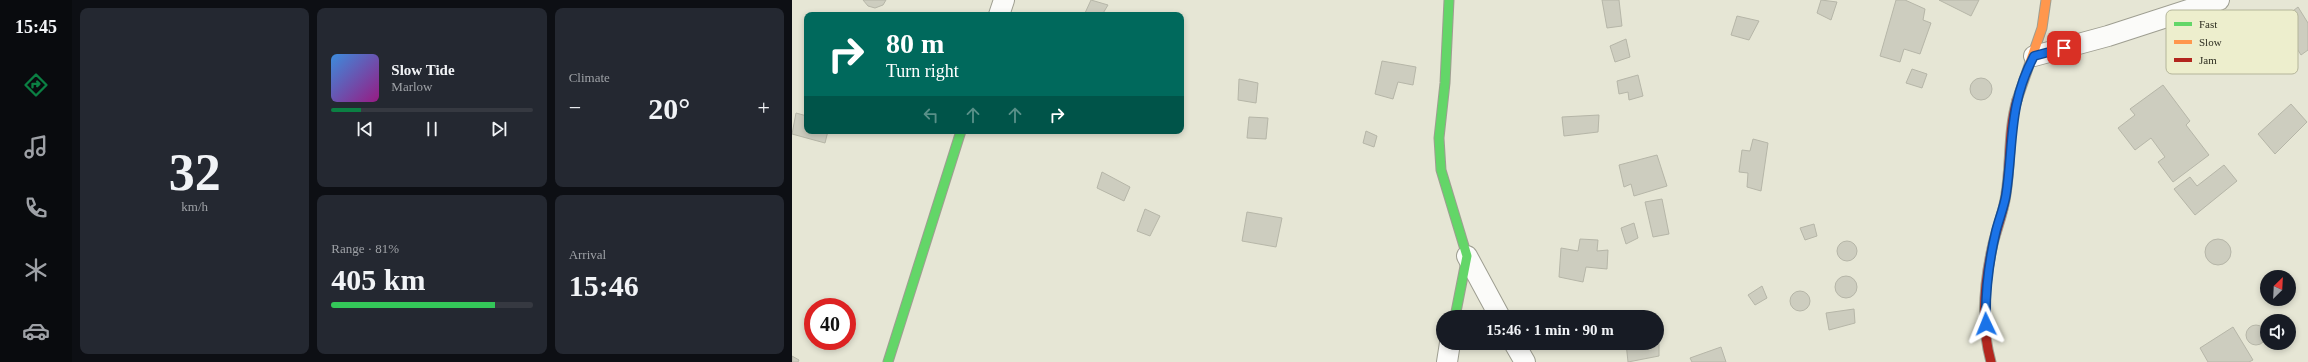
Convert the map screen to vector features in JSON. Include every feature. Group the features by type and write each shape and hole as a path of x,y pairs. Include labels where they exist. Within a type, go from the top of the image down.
{"street":[{"path":"1000,12 1004,0"},
{"path":"1449,0 1445,83 1439,138 1441,170 1467,256 1496,310"},
{"path":"1991,362 1987,350 1985,299 1996,232 2006,196 2014,112 2026,71 2034,56 2046,10 2046,0"},
{"path":"2189,10 2220,0"},
{"path":"2034,56 2108,36 2166,17"},
{"path":"888,362 960,134"},
{"path":"1456,310 1467,256"},
{"path":"1447,362 1449,350"},
{"path":"1518,350 1524,362"}],"building":[{"path":"863,0 886,0 883,5 875,8 868,6"},
{"path":"1091,0 1108,5 1104,12 1085,12"},
{"path":"1602,0 1619,0 1622,26 1607,28"},
{"path":"1821,0 1837,2 1831,20 1817,13"},
{"path":"1896,0 1905,0 1925,9 1923,20 1931,23 1920,54 1904,49 1900,62 1880,56"},
{"path":"1939,0 1979,0 1971,16"},
{"path":"2298,7 2308,23 2308,50 2301,55 2298,50 2298,10 2294,10"},
{"path":"1737,16 1759,21 1749,40 1731,35"},
{"path":"1626,39 1630,57 1615,62 1610,46"},
{"path":"1382,61 1416,67 1413,85 1398,82 1393,99 1375,94"},
{"path":"1912,69 1927,74 1922,88 1906,83"},
{"path":"1638,75 1643,96 1629,100 1628,92 1619,94 1617,81"},
{"path":"1981,78 1989,81 1992,89 1989,97 1981,100 1973,97 1970,89 1973,81"},
{"path":"1239,79 1258,83 1256,103 1238,100"},
{"path":"2163,85 2190,121 2186,125 2209,155 2173,182 2158,162 2165,157 2151,138 2135,150 2118,128 2135,115 2130,109"},
{"path":"2291,104 2307,122 2275,154 2258,134"},
{"path":"796,113 804,115 804,134 827,134 825,143 792,134"},
{"path":"1599,115 1598,132 1564,136 1562,117"},
{"path":"1249,117 1268,118 1266,139 1247,138"},
{"path":"1366,131 1377,136 1374,147 1363,143"},
{"path":"1753,139 1768,143 1761,191 1747,187 1748,173 1739,172 1742,150 1750,151"},
{"path":"1657,155 1667,186 1634,196 1631,184 1624,187 1619,165"},
{"path":"2224,165 2237,181 2195,215 2174,189 2190,177 2197,186"},
{"path":"1102,172 1130,187 1124,201 1097,188"},
{"path":"1662,199 1669,234 1653,237 1645,202"},
{"path":"1145,209 1160,216 1150,236 1137,231"},
{"path":"1247,212 1282,218 1276,247 1242,241"},
{"path":"1634,223 1638,238 1626,244 1621,228"},
{"path":"1814,224 1817,236 1805,240 1800,228"},
{"path":"1580,239 1598,240 1597,251 1608,250 1607,269 1586,267 1583,282 1559,277 1561,248 1578,251"},
{"path":"2218,239 2227,243 2231,252 2227,261 2218,265 2209,261 2205,252 2209,243"},
{"path":"1847,241 1854,244 1857,251 1854,258 1847,261 1840,258 1837,251 1840,244"},
{"path":"1846,276 1854,279 1857,287 1854,295 1846,298 1838,295 1835,287 1838,279"},
{"path":"1762,286 1767,298 1755,305 1748,295"},
{"path":"1796,291 1804,291 1810,297 1810,305 1804,311 1796,311 1790,305 1790,297"},
{"path":"1854,309 1855,323 1829,330 1826,313"},
{"path":"2252,325 2260,325 2260,345 2252,345 2246,339 2246,331"},
{"path":"2233,327 2253,360 2249,362 2208,362 2200,348"},
{"path":"1721,347 1726,362 1692,362 1690,358"},
{"path":"1627,350 1659,350 1659,356 1628,362"},
{"path":"792,356 799,360 798,362 792,362"}],"traffic: fast":[{"path":"1449,0 1445,83 1439,138 1441,170 1467,256 1456,310"},
{"path":"888,362 960,134"}],"traffic: slow":[{"path":"2017,100 2042,28 2046,0"}],"traffic: jam":[{"path":"1991,362 1985,333 1984,303 1987,273 2008,182 2012,123 2017,100"}],"route":[{"path":"1986,324 1985,299 1996,232 2006,196 2014,112 2026,71 2034,56 2064,48"}]}
